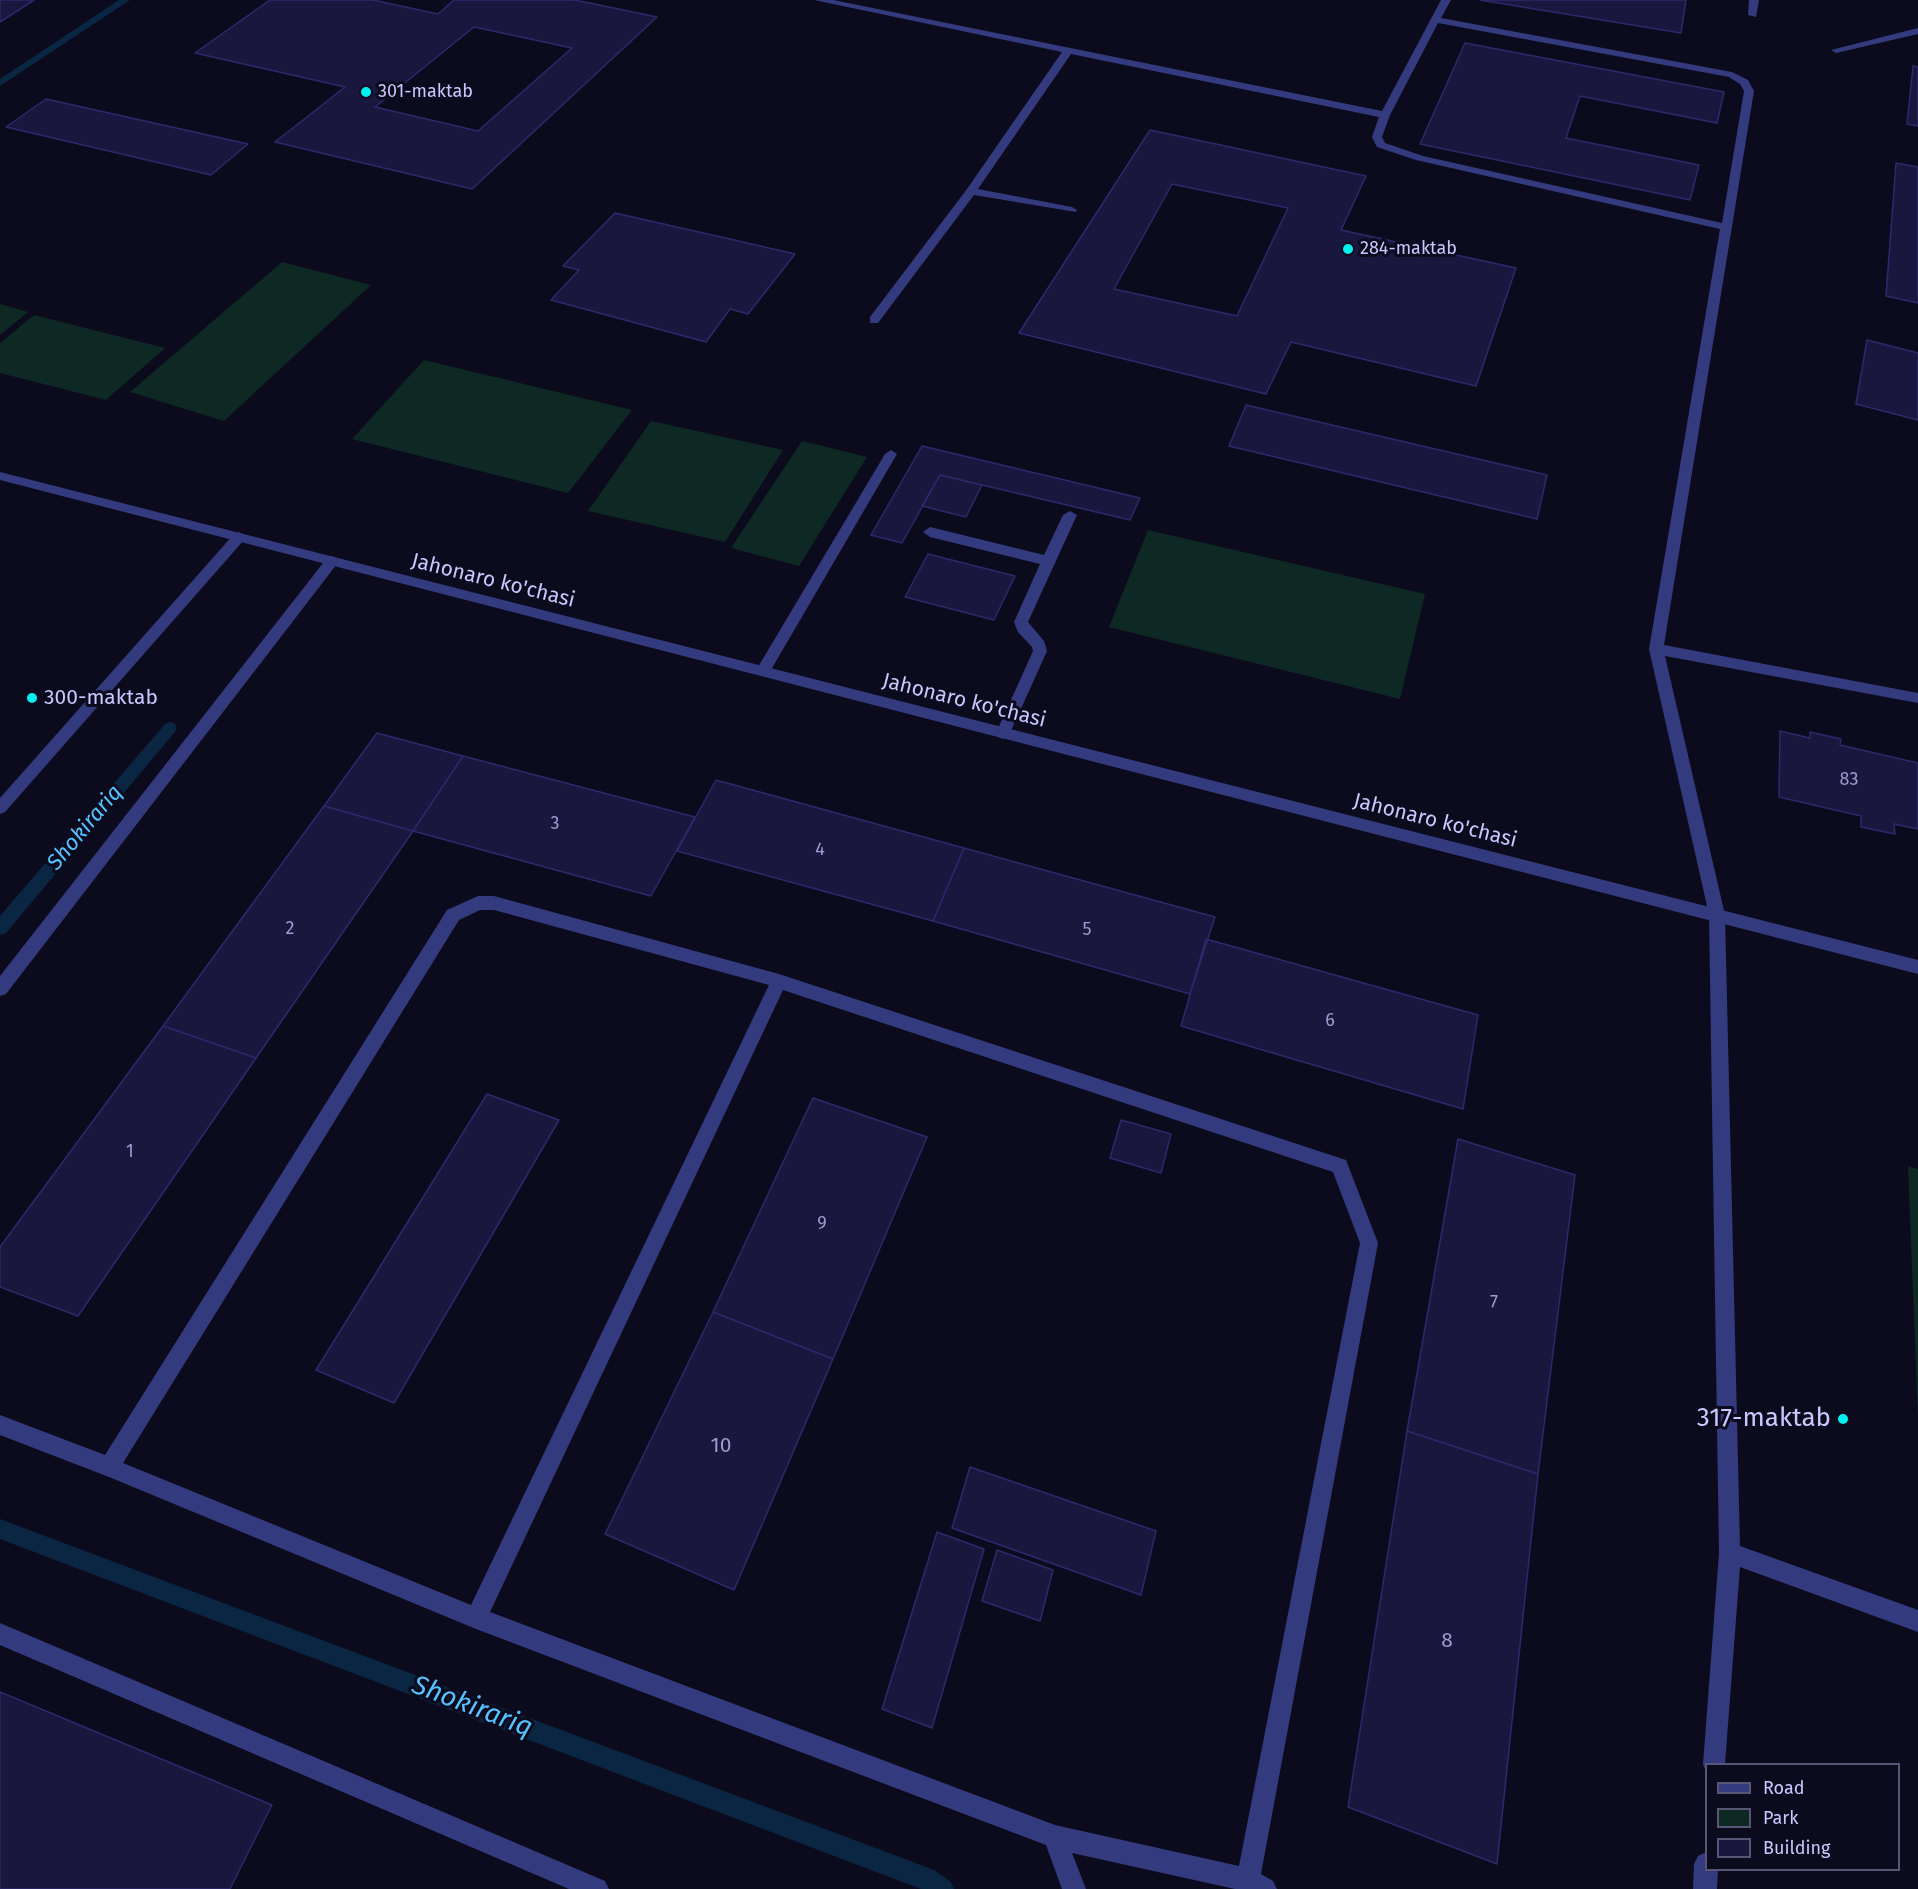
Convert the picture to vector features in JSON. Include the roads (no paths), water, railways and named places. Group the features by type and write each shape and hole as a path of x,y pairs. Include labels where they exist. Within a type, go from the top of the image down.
{"street":[{"path":"819,0 1385,115"},
{"path":"1446,0 1385,115 1377,137 1381,145 1394,151 1726,226"},
{"path":"1753,15 1754,0"},
{"path":"1437,20 1732,75 1744,82 1749,91 1656,649 1717,915 1730,1553 1714,1763"},
{"path":"1836,50 1918,31"},
{"path":"874,320 971,191 1068,51"},
{"path":"971,191 1072,210"},
{"path":"763,671 891,454"},
{"name":"Jahonaro ko'chasi","path":"0,476 1918,967"},
{"path":"1004,733 1040,651 1039,645 1023,628 1021,622 1070,515"},
{"path":"930,532 1048,561"},
{"path":"0,808 239,537"},
{"path":"0,989 332,561"},
{"path":"1656,649 1918,698"},
{"path":"0,1425 109,1467 476,1618 1055,1837 1257,1884 1369,1243 1340,1166 779,981 494,903 478,903 453,915 109,1467"},
{"path":"476,1618 779,981"},
{"path":"1730,1553 1918,1622"},
{"path":"0,1634 597,1889"},
{"path":"1055,1837 1074,1889"},
{"path":"1705,1889 1706,1871"}],"waterway":[{"name":"Shokirariq","path":"0,83 125,0"},
{"name":"Shokirariq","path":"0,928 170,728"},
{"name":"Shokirariq","path":"0,1529 934,1882 942,1889"}],"place":[{"name":"301-maktab","path":"366,92"},
{"name":"284-maktab","path":"1348,249"},
{"name":"300-maktab","path":"32,698"},
{"name":"317-maktab","path":"1843,1419"}]}
